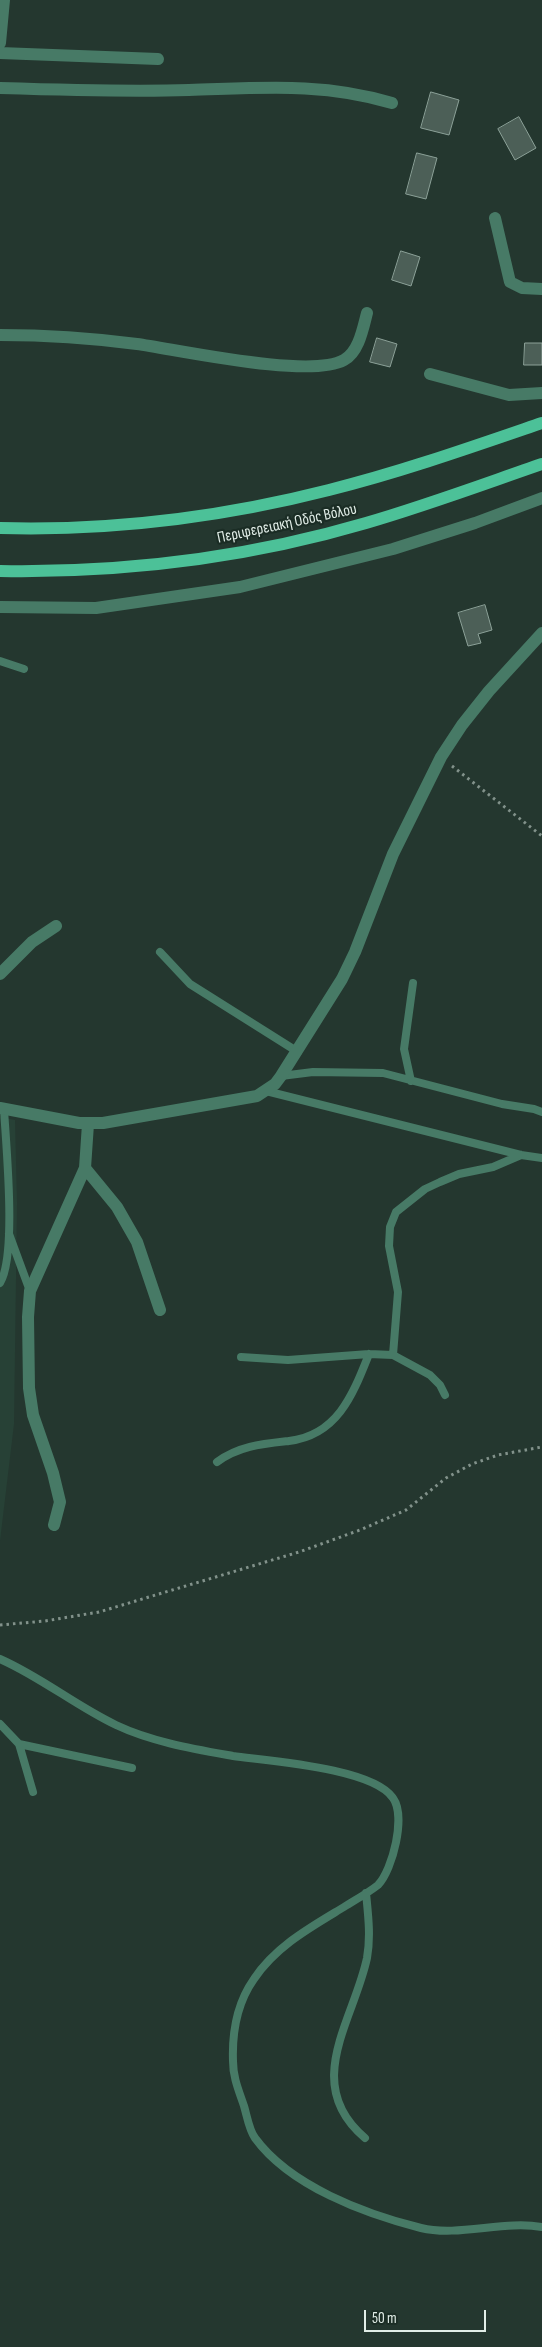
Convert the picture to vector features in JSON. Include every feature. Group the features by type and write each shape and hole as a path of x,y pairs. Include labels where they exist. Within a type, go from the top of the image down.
{"main road":[{"name":"Περιφερειακή Οδός Βόλου","path":"0,528 106,526 264,505 366,480 542,423"},
{"name":"Περιφερειακή Οδός Βόλου","path":"0,571 136,567 264,549 366,523 542,464"}],"street":[{"path":"0,43 4,0"},
{"path":"0,52 158,59"},
{"path":"0,88 103,91 268,86 362,94 392,103"},
{"path":"495,218 510,282 522,288 542,289"},
{"path":"0,335 90,339 232,360 317,365 339,362 350,356 355,348 368,313"},
{"path":"430,374 509,395 541,394"},
{"path":"0,607 96,608 240,587 392,549 475,523 542,498"},
{"path":"2,1109 88,1124 244,1099 266,1091 281,1076 298,1052 342,979 355,952 393,854 441,757 462,725 489,690 542,633"},
{"path":"0,974 32,942 56,926"},
{"path":"54,1525 60,1502 53,1473 33,1415 29,1388 28,1317 30,1291 85,1168 88,1124"},
{"path":"85,1168 116,1207 137,1242 160,1310"}],"lane":[{"path":"0,661 24,669"},
{"path":"160,952 190,984 298,1052"},
{"path":"411,1081 404,1048 414,983"},
{"path":"281,1076 353,1071 383,1073 502,1104 534,1108 542,1112"},
{"path":"266,1091 521,1155 542,1158"},
{"path":"0,1283 6,1267 8,1232 8,1177 2,1109"},
{"path":"393,1355 398,1292 389,1246 390,1227 396,1212 425,1189 440,1182 460,1174 493,1168 521,1155"},
{"path":"8,1232 30,1291"},
{"path":"216,1462 246,1447 300,1439 324,1430 332,1423 352,1392 369,1354"},
{"path":"241,1357 288,1360 369,1354 393,1355 430,1375 445,1395"},
{"path":"0,1659 18,1667 115,1725 140,1735 232,1755 318,1767 355,1777 384,1788 393,1798 399,1810 398,1830 390,1864 379,1884 283,1946 254,1978 240,2005 232,2041 233,2076 254,2137 296,2177 359,2208 398,2221 425,2229 489,2229 528,2224 542,2227"},
{"path":"0,1724 19,1744 33,1792"},
{"path":"19,1744 132,1768"},
{"path":"365,2138 355,2130 342,2113 334,2087 340,2034 367,1958 370,1926 366,1893"}],"path":[{"path":"441,757 542,836"},
{"path":"0,1625 45,1621 98,1612 300,1552 360,1530 406,1510 446,1478 472,1464 498,1455 542,1447"}],"shaded area":[{"path":"0,1117 15,1120 17,1203 14,1424 0,1541"}],"building":[{"path":"431,92 459,100 449,135 421,128"},
{"path":"519,117 536,148 515,160 498,129"},
{"path":"417,153 437,158 426,199 406,194"},
{"path":"401,251 420,257 411,286 392,280"},
{"path":"377,338 397,344 390,367 370,362"},
{"path":"525,343 542,343 542,365 524,365"},
{"path":"485,605 492,630 478,634 481,643 468,646 458,613"}]}
